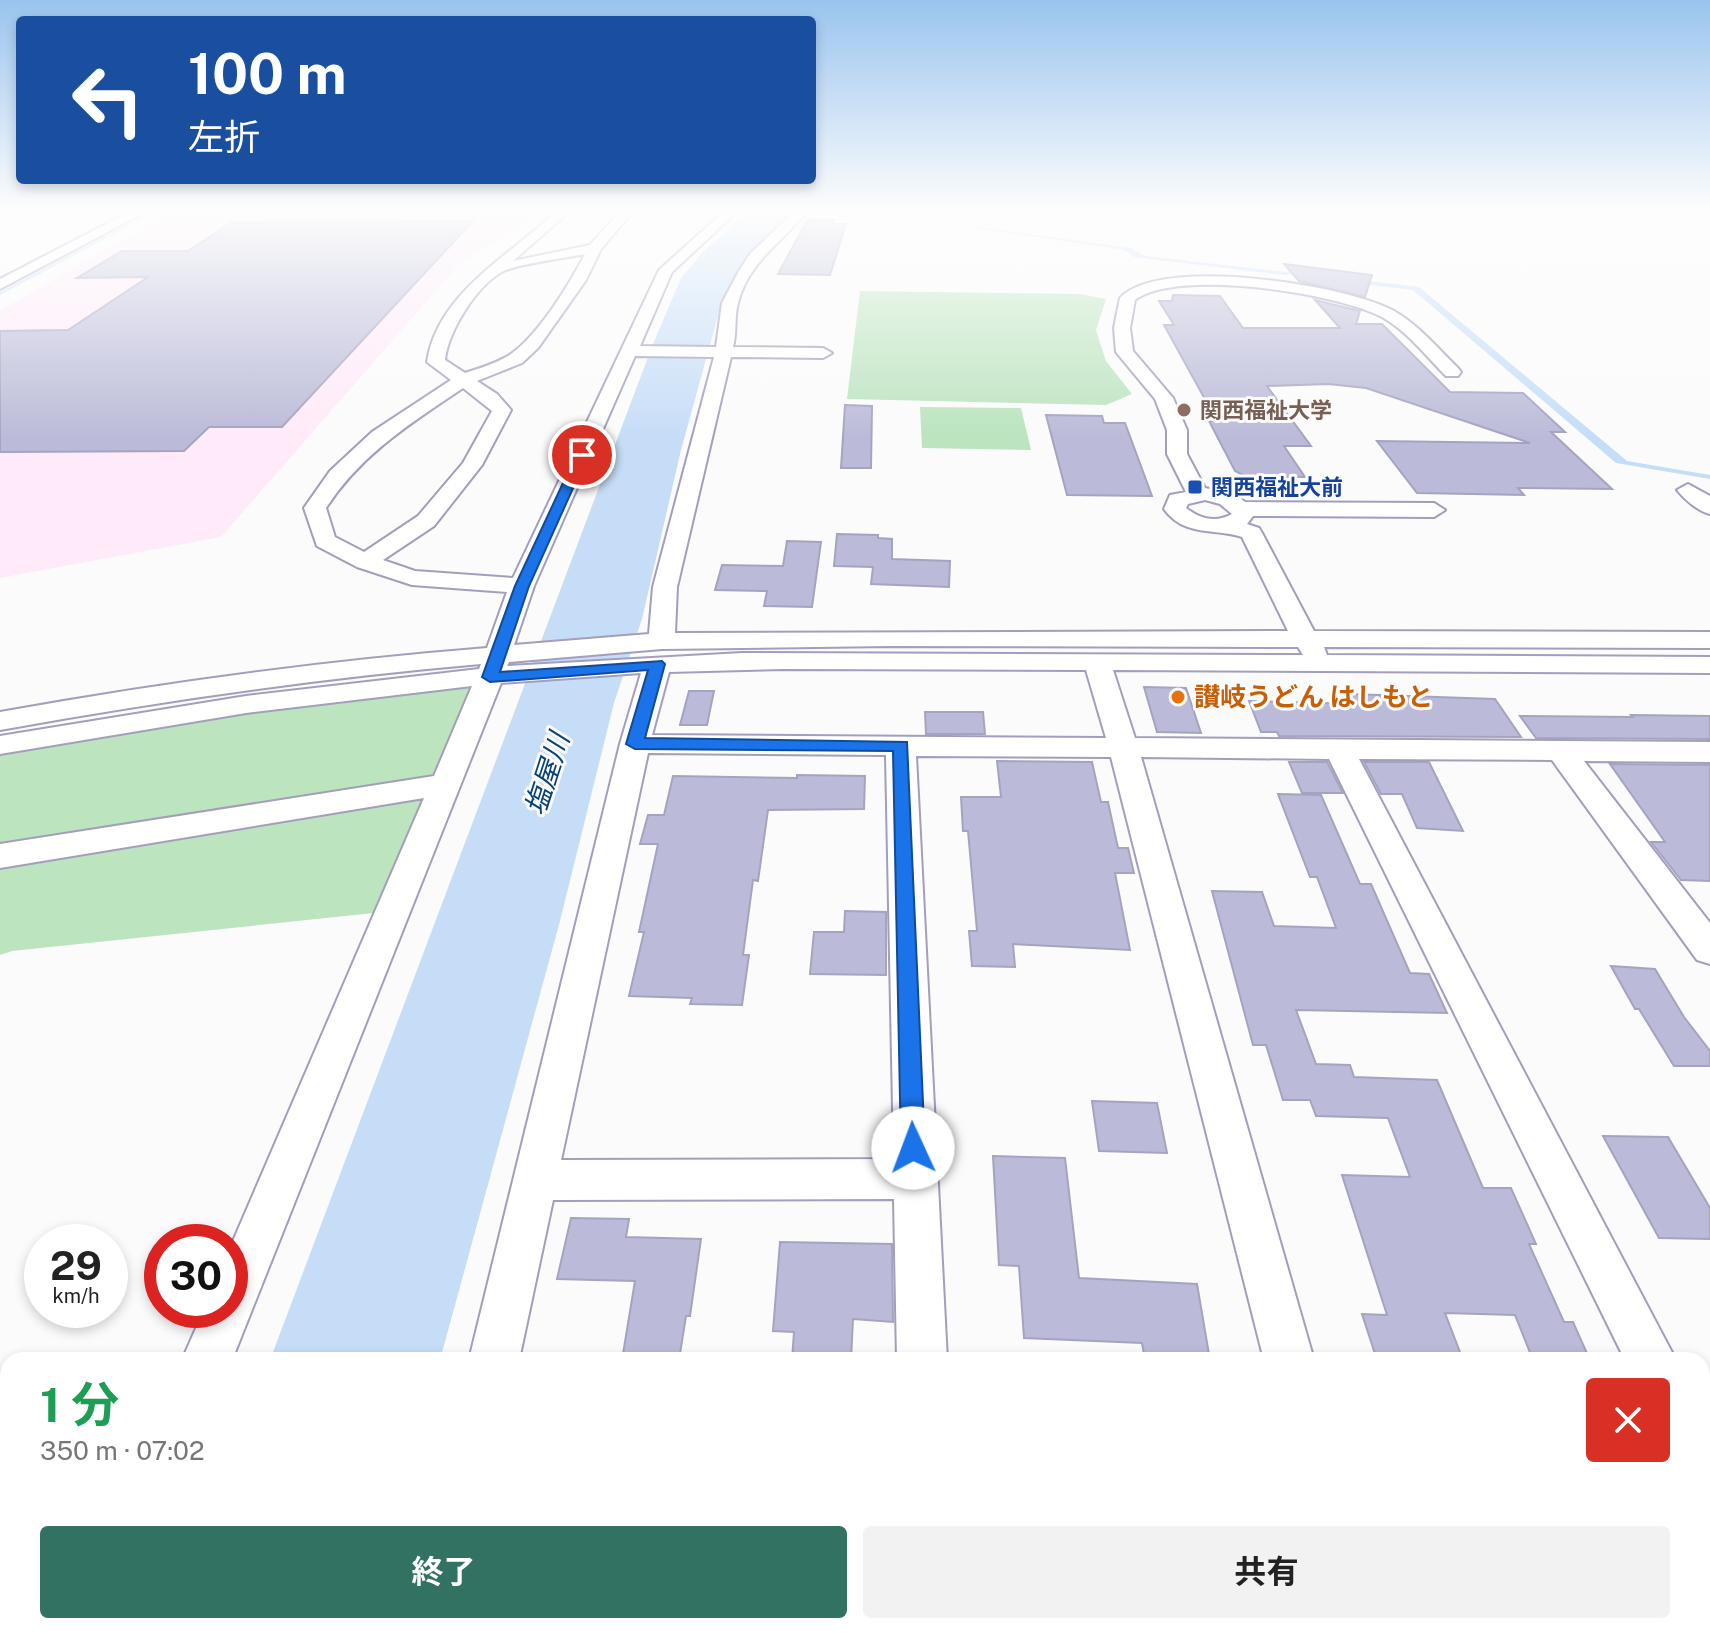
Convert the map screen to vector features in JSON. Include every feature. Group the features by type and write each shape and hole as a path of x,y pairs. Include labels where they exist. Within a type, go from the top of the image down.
{"street":[{"path":"365,562 426,521 472,465 502,410 490,398 436,362 435,347 453,317 482,285"},
{"path":"522,586 412,578 365,562 325,541 315,508 337,475 379,436 462,381 516,359 532,344 575,285"},
{"path":"248,1260 494,665 522,586 659,285"},
{"path":"496,1352 635,744 660,652 665,587 737,285"},
{"path":"1179,285 1143,288 1128,298 1122,328 1125,352 1164,398 1177,430 1177,454 1198,495 1178,500 1175,504 1179,514 1196,523 1234,517 1434,510"},
{"path":"1273,285 1345,299 1387,313 1452,372"},
{"path":"630,351 823,353"},
{"path":"1688,490 1710,507"},
{"path":"1234,517 1251,533 1291,615 1308,638 1320,663"},
{"path":"0,721 122,699 342,668 494,665 660,652 1308,638 1710,640"},
{"path":"660,652 1097,662 1705,670"},
{"path":"1097,662 1123,747 1287,1352"},
{"path":"0,745 130,721 494,665"},
{"path":"635,744 1710,752"},
{"path":"901,746 922,1352"},
{"path":"1339,749 1647,1352"},
{"path":"1561,751 1710,950"},
{"path":"0,856 445,784"},
{"path":"536,1180 914,1179"},
{"path":"210,1352 220,1328"}],"shaded area":[{"path":"45,285 441,285 221,537 0,578 0,311"}],"green space":[{"path":"860,291 1079,294 1106,299 1096,330 1106,361 1132,394 1106,405 847,399"},
{"path":"920,407 1021,408 1031,450 922,448"},
{"path":"490,677 393,911 12,951 0,955 0,745"}],"water":[{"name":"塩屋川","path":"678,285 731,285 719,312 681,450 642,619 614,703 560,921 442,1352 273,1352 653,344"},
{"path":"1372,285 1419,287 1627,461 1710,475 1710,479 1616,463 1413,290"}],"building":[{"path":"136,285 413,285 282,427 209,427 184,451 0,452 0,331 68,330"},
{"path":"1316,285 1369,285 1365,297"},
{"path":"1173,295 1220,296 1243,328 1340,328 1315,300 1360,311 1356,324 1382,324 1450,392 1523,393 1565,432 1551,432 1612,489 1518,488 1524,495 1417,493 1377,441 1530,443 1366,388 1328,384 1267,386 1311,446 1284,446 1305,477 1245,476 1235,471 1209,421 1217,421 1164,325 1174,325 1159,301 1172,301"},
{"path":"845,405 872,406 871,468 841,468"},
{"path":"1046,415 1102,416 1104,423 1125,423 1152,496 1067,495"},
{"path":"837,534 878,535 878,538 892,539 892,559 950,561 949,587 871,584 873,567 834,566"},
{"path":"787,541 821,542 812,607 764,606 767,591 715,590 722,565 783,566"},
{"path":"1144,687 1186,688 1201,733 1157,732"},
{"path":"689,691 714,691 707,725 680,725"},
{"path":"1349,694 1495,699 1521,737 1279,736 1277,732 1261,732 1249,701 1354,704"},
{"path":"925,712 983,712 985,734 926,734"},
{"path":"1631,715 1710,716 1710,739 1536,738 1520,716 1633,717"},
{"path":"997,761 1092,762 1101,802 1108,802 1118,848 1128,848 1134,873 1115,873 1130,950 1013,944 1015,967 972,966 969,931 977,931 968,831 963,831 961,797 1001,797"},
{"path":"1289,762 1327,762 1343,793 1302,793"},
{"path":"1364,762 1429,762 1463,831 1417,828 1402,794 1381,794"},
{"path":"1610,764 1710,765 1710,881 1681,880 1651,842 1665,842"},
{"path":"797,775 865,776 864,809 768,810 758,881 753,880 743,955 749,955 742,1005 690,1004 692,998 629,996 644,932 639,932 658,844 640,844 648,815 664,815 673,776 797,778"},
{"path":"1278,794 1321,795 1360,884 1371,884 1410,973 1429,974 1447,1013 1296,1010 1316,1064 1350,1065 1354,1077 1437,1080 1483,1188 1511,1188 1536,1244 1529,1244 1564,1322 1573,1322 1586,1352 1530,1352 1515,1315 1445,1313 1460,1352 1374,1352 1362,1314 1387,1315 1342,1175 1410,1177 1388,1118 1316,1116 1310,1100 1283,1100 1266,1045 1253,1045 1212,891 1262,892 1274,926 1336,928 1317,877 1310,877"},
{"path":"845,911 886,912 886,975 810,974 814,932 844,932"},
{"path":"1611,966 1655,969 1684,1017 1710,1051 1710,1066 1674,1066 1639,1009 1635,1009"},
{"path":"1092,1101 1157,1103 1167,1153 1099,1151"},
{"path":"1603,1136 1668,1137 1710,1208 1710,1239 1659,1238"},
{"path":"993,1156 1065,1158 1079,1278 1197,1284 1209,1352 1144,1352 1142,1343 1024,1338 1019,1266 999,1265"},
{"path":"571,1218 629,1219 626,1237 701,1239 690,1316 686,1316 680,1352 623,1352 635,1281 557,1279"},
{"path":"780,1242 892,1244 893,1322 853,1319 851,1352 793,1352 794,1332 773,1331"}],"waterway":[{"path":"0,294 16,285"}],"place":[{"name":"関西福祉大学","path":"1184,410"},
{"name":"関西福祉大前","path":"1195,487"},
{"name":"讃岐うどん はしもと","path":"1178,697"}],"route":[{"path":"582,455 522,586 490,677 657,664 635,744 901,746 913,1148"}]}
